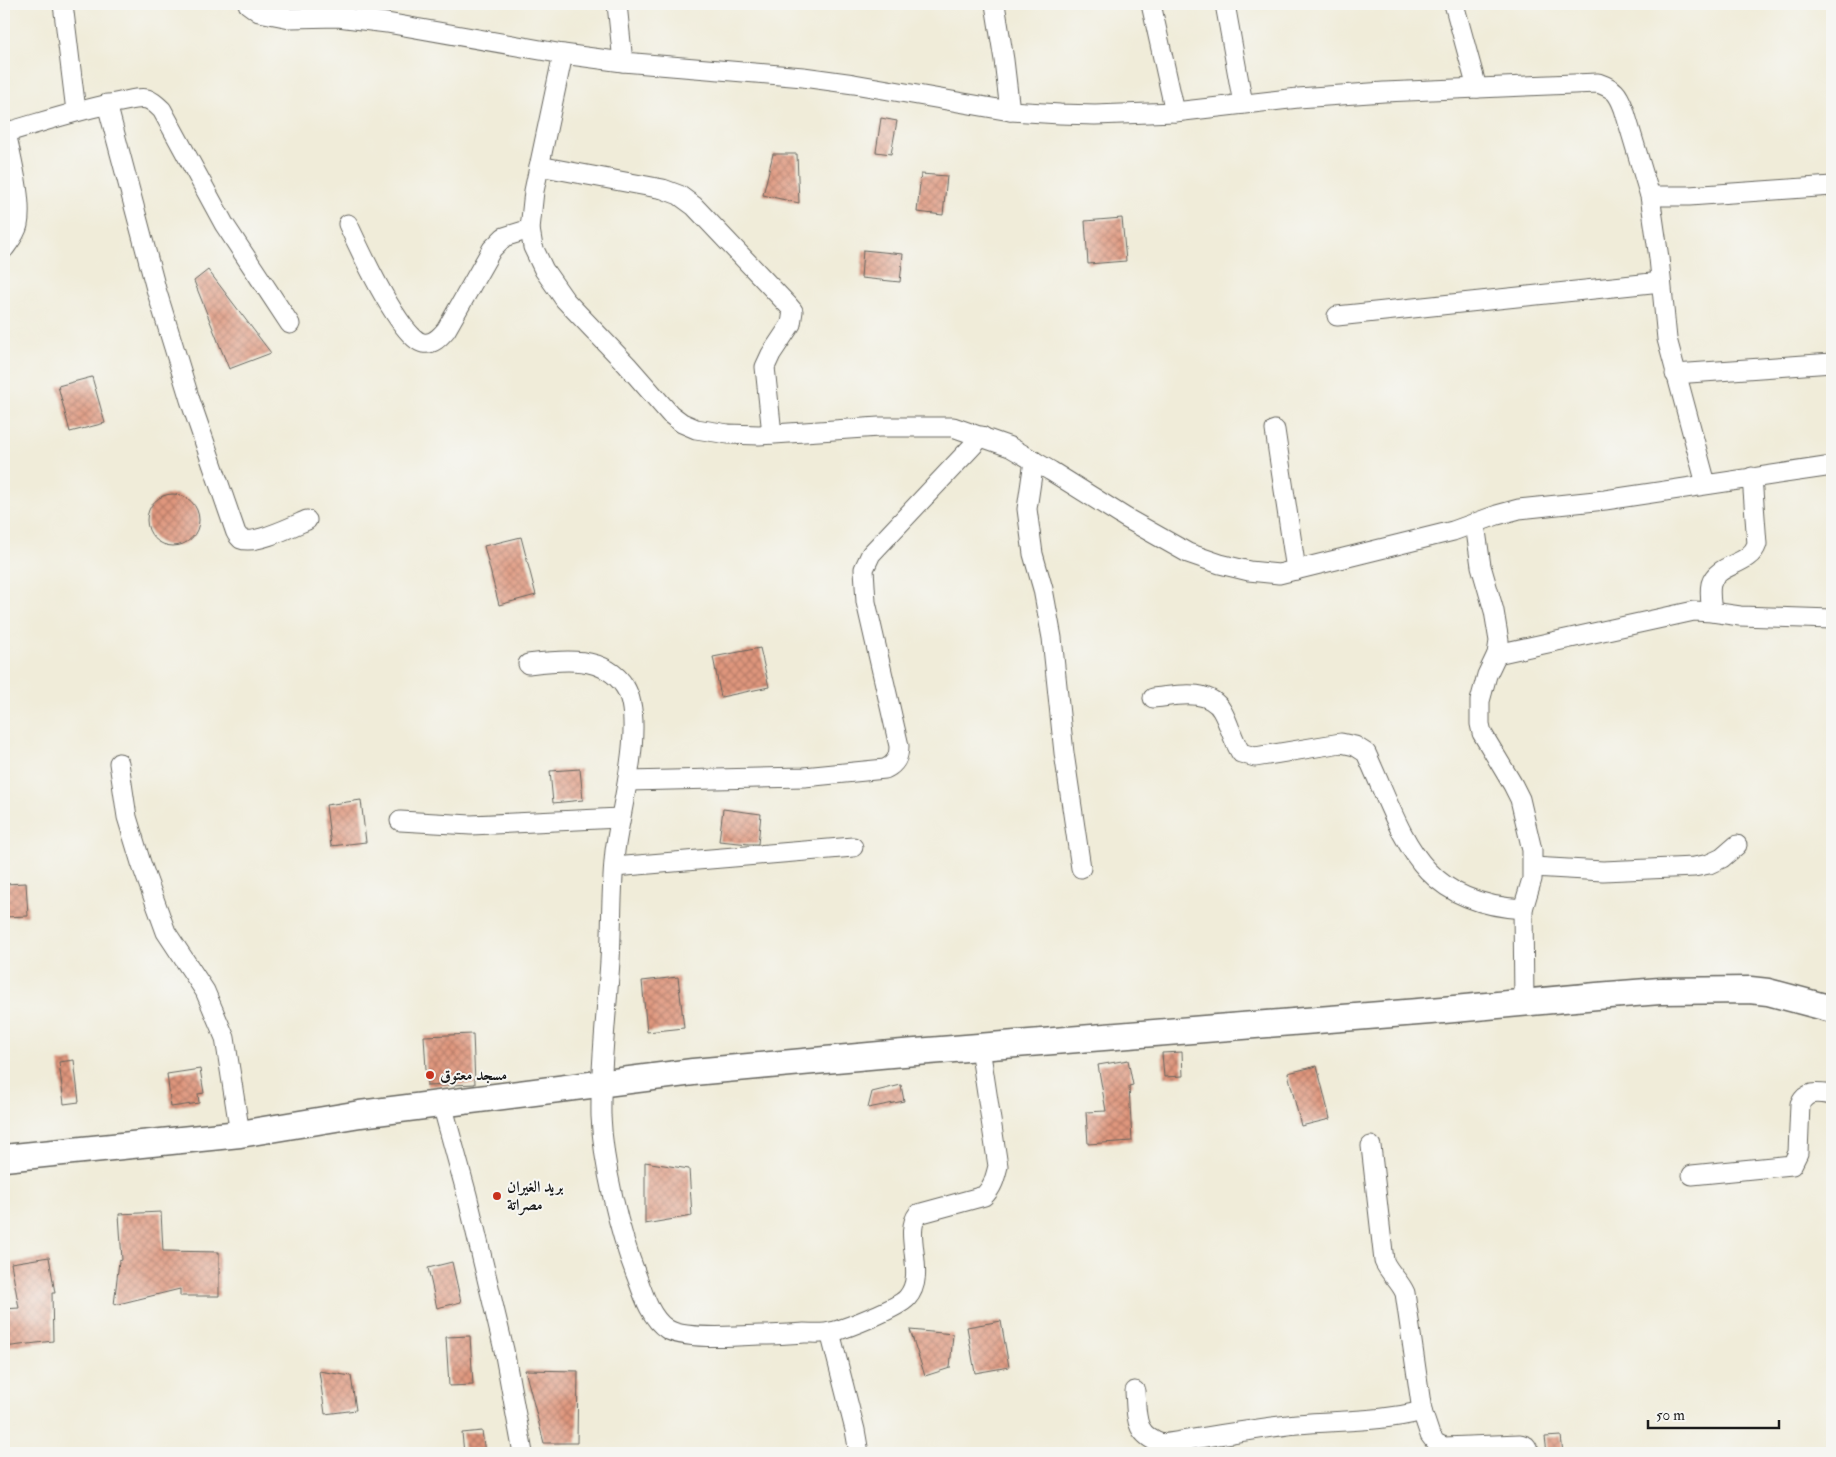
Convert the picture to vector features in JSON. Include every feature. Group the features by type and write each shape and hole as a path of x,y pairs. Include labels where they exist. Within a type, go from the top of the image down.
{"street":[{"path":"63,4 76,111"},
{"path":"248,4 259,12 290,18 337,10 388,23 564,54 623,62 803,77 1010,111 1095,115 1175,112 1384,92 1598,82 1611,88 1619,96 1650,196 1667,339 1706,484"},
{"path":"617,4 623,62"},
{"path":"995,4 1010,111"},
{"path":"1151,4 1175,112"},
{"path":"1225,4 1243,104"},
{"path":"1454,4 1477,88"},
{"path":"564,54 539,166 530,229 533,247 553,284 565,300 627,365 670,414 682,423 696,429 743,435 833,429 953,427 1010,447 1126,518 1188,553 1249,571 1279,574 1392,547 1475,524 1519,509 1605,500 1832,466"},
{"path":"4,249 18,226 18,206 9,174 5,133 76,111 107,104 147,99 162,110 224,224 290,324"},
{"path":"107,104 159,299 190,400 236,533 241,539 261,538 307,520"},
{"path":"539,166 663,189 679,195 694,206 788,305 792,311 791,324 771,354 766,366 772,434"},
{"path":"1650,196 1689,196 1832,186"},
{"path":"348,224 374,280 411,337 422,343 430,343 439,338 446,330 492,249 504,237 530,229"},
{"path":"1337,316 1661,282"},
{"path":"1675,374 1832,363"},
{"path":"1275,430 1296,570"},
{"path":"628,781 804,777 885,769 892,766 899,755 899,746 866,602 864,569 871,554 982,436"},
{"path":"1034,461 1027,509 1033,554 1043,589 1052,638 1064,753 1081,868"},
{"path":"1712,612 1711,583 1723,570 1750,556 1757,544 1752,477"},
{"path":"1475,524 1481,566 1494,611 1498,633 1497,654 1482,691 1480,724 1482,733 1520,799 1532,850 1532,879 1523,909 1524,1002"},
{"path":"1497,654 1694,611 1740,616 1832,619"},
{"path":"528,664 576,660 594,664 612,674 624,686 631,703 633,721 628,781 620,818 614,867 602,1083 602,1116 605,1154 628,1257 642,1292 654,1314 667,1329 684,1336 757,1336 830,1332 898,1306 909,1296 915,1280 915,1251 912,1232 913,1221 918,1214 984,1196 994,1182 998,1166 980,1048"},
{"path":"1153,698 1196,694 1210,699 1222,709 1234,742 1242,754 1255,757 1341,743 1361,749 1370,762 1403,837 1424,867 1436,879 1459,894 1478,902 1506,908 1523,909"},
{"path":"119,763 127,817 141,863 166,932 205,991 225,1038 240,1134"},
{"path":"400,821 471,825 620,818"},
{"path":"1533,867 1602,871 1694,867 1709,864 1722,858 1737,845"},
{"path":"614,867 853,847"},
{"path":"4,1158 240,1134 360,1114 602,1083 767,1065 1524,1002 1660,992 1734,989 1768,992 1832,1009"},
{"path":"1692,1175 1792,1165 1798,1152 1800,1104 1805,1096 1816,1093 1832,1095"},
{"path":"442,1104 467,1195 504,1350 522,1453"},
{"path":"1371,1146 1382,1252 1387,1269 1399,1281 1405,1293 1422,1411 1430,1435 1436,1444 1444,1447 1520,1444 1526,1446 1530,1453"},
{"path":"830,1332 859,1453"},
{"path":"1135,1392 1140,1430 1149,1440 1162,1444 1247,1430 1300,1424 1368,1420 1422,1411"}],"building":[{"path":"881,118 897,121 891,154 876,152"},
{"path":"773,154 797,154 799,203 763,195"},
{"path":"921,174 947,176 943,215 917,212"},
{"path":"1122,218 1126,261 1088,264 1085,221"},
{"path":"863,250 903,254 900,282 861,278"},
{"path":"208,270 271,353 229,369 194,281"},
{"path":"92,377 105,423 70,432 58,386"},
{"path":"168,494 178,494 192,501 199,515 199,525 192,539 178,546 168,546 158,542 151,535 147,525 147,515 151,505 158,498"},
{"path":"521,537 536,595 499,605 484,546"},
{"path":"760,648 769,687 721,697 713,657"},
{"path":"580,769 583,800 553,803 550,771"},
{"path":"361,800 366,842 331,846 326,805"},
{"path":"723,809 761,814 758,844 719,841"},
{"path":"26,883 28,916 4,917 4,884"},
{"path":"678,977 684,1028 647,1032 642,981"},
{"path":"473,1034 475,1084 427,1086 424,1036"},
{"path":"1182,1052 1183,1076 1164,1077 1162,1053"},
{"path":"74,1060 79,1102 64,1104 59,1062"},
{"path":"1128,1060 1133,1085 1129,1086 1132,1141 1088,1144 1086,1112 1106,1111 1098,1065"},
{"path":"1317,1066 1330,1119 1301,1126 1288,1073"},
{"path":"200,1069 204,1093 198,1094 199,1103 171,1107 167,1074"},
{"path":"901,1085 904,1101 868,1108 872,1092"},
{"path":"645,1162 689,1169 692,1216 645,1224"},
{"path":"161,1212 163,1251 219,1252 219,1296 180,1296 180,1289 114,1305 119,1261 122,1260 119,1214"},
{"path":"49,1257 55,1293 52,1293 53,1341 4,1347 4,1309 19,1308 11,1263"},
{"path":"452,1262 461,1302 437,1308 428,1268"},
{"path":"1001,1321 1009,1367 975,1373 967,1327"},
{"path":"910,1330 953,1334 950,1368 925,1376"},
{"path":"470,1336 473,1385 449,1386 446,1337"},
{"path":"525,1370 578,1371 577,1443 544,1443"},
{"path":"319,1371 351,1376 356,1410 325,1414"},
{"path":"482,1431 485,1453 464,1453 462,1433"},
{"path":"1561,1436 1563,1453 1547,1453 1545,1437"}],"place":[{"name":"مسجد معتوق","path":"430,1075"},
{"name":"بريد الغيران مصراتة","path":"497,1196"}]}
